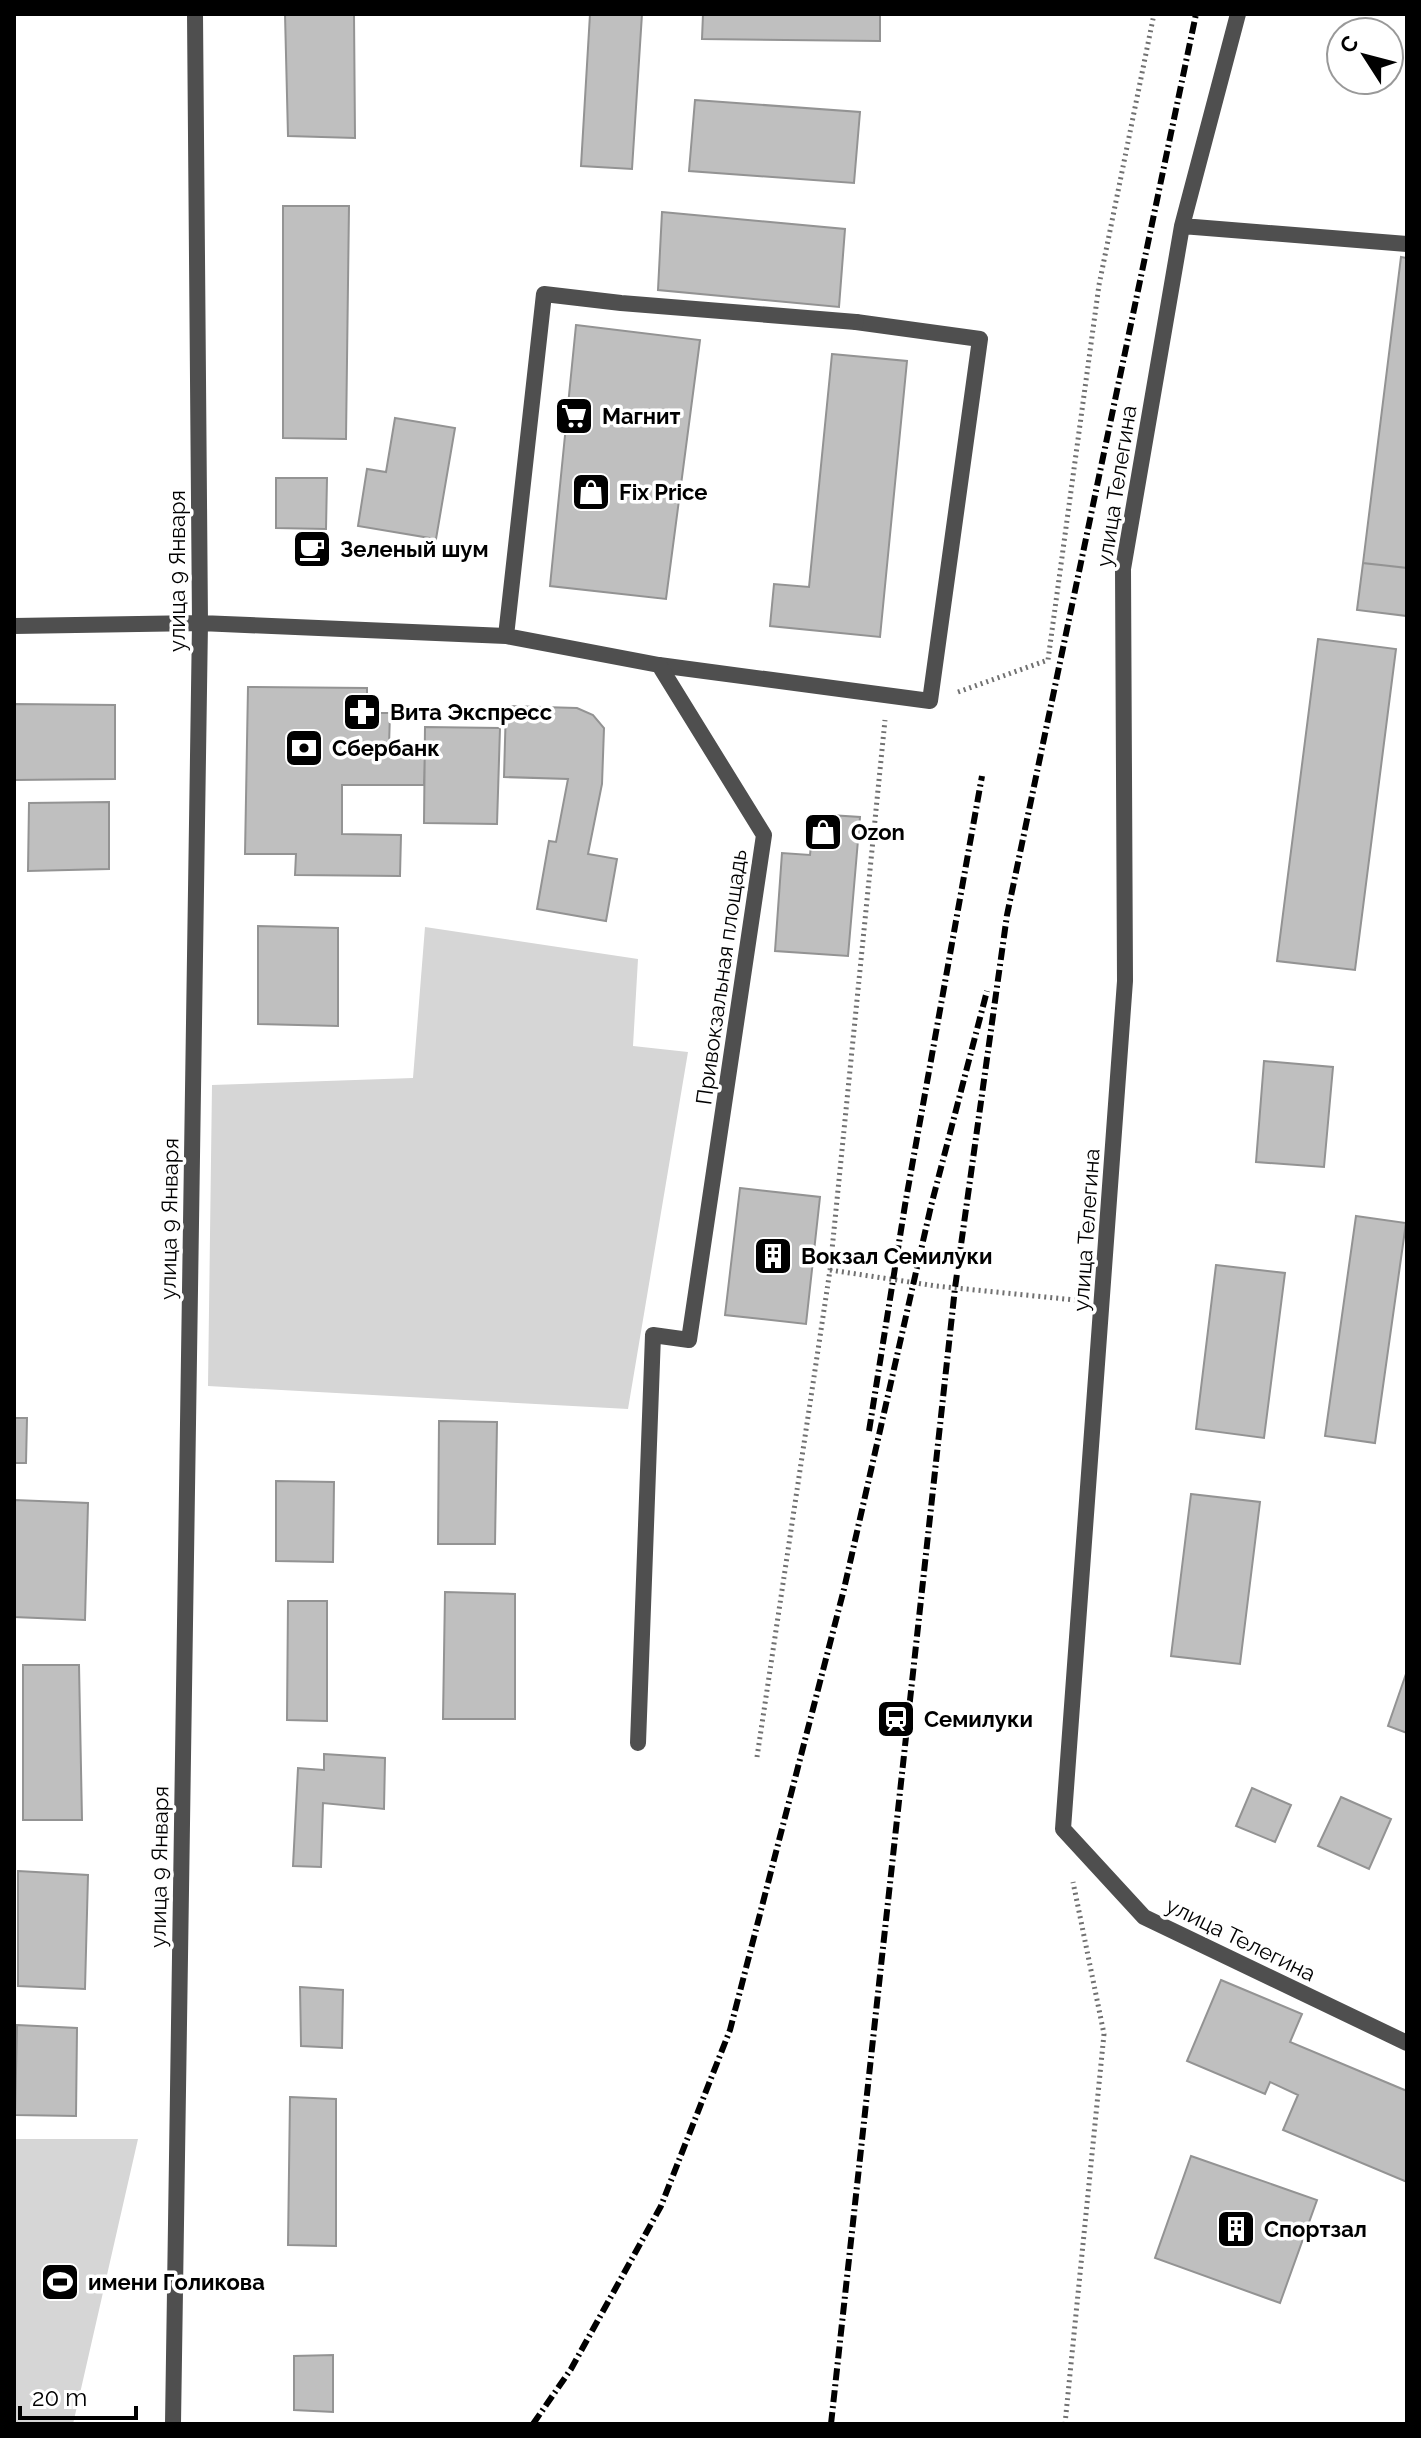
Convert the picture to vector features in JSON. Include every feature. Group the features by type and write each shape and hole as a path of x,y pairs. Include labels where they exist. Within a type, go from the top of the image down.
{"street":[{"name":"улица 9 Января","path":"173,2424 200,623 195,14"},
{"name":"улица Телегина","path":"1238,14 1182,226 1123,569 1125,981 1063,1829 1144,1917 1407,2043"},
{"path":"1182,226 1407,244"},
{"path":"14,626 200,623 506,636 659,665 930,701 980,339 856,322 544,294 506,636"},
{"name":"Привокзальная площадь","path":"638,1743 653,1335 689,1340 764,835 659,665"}],"path":[{"path":"930,701 1048,660 1099,285 1154,14"},
{"path":"757,1757 830,1270 888,695"},
{"path":"830,1270 936,1286 1103,1303"},
{"path":"1063,1829 1104,2034 1065,2424"}],"shaded area":[{"path":"425,927 638,959 633,1046 688,1052 628,1409 208,1386 212,1085 413,1078"},
{"name":"имени Голикова","path":"14,2139 138,2139 73,2424 14,2424"}],"building":[{"path":"285,14 354,14 355,138 288,136"},
{"path":"590,14 642,14 632,169 581,166"},
{"path":"703,14 880,14 880,41 702,39"},
{"path":"695,100 860,112 854,183 689,171"},
{"path":"283,206 349,206 346,439 283,438"},
{"path":"662,212 845,229 839,307 658,290"},
{"path":"1401,257 1407,258 1407,568 1363,563"},
{"path":"576,325 700,340 666,599 550,586"},
{"path":"832,354 907,361 880,637 770,626 774,584 809,587"},
{"path":"395,418 455,428 436,539 358,526 367,469 386,472"},
{"path":"276,478 327,478 326,529 276,528"},
{"path":"1363,563 1407,568 1407,616 1357,610"},
{"path":"1318,639 1396,649 1355,970 1277,961"},
{"path":"248,687 367,688 367,713 390,713 389,746 425,747 424,785 342,785 342,834 401,835 400,876 295,875 296,854 245,854"},
{"path":"14,704 115,705 115,779 14,780"},
{"path":"506,706 577,708 593,715 604,728 602,784 588,854 617,859 606,921 537,909 549,841 556,842 568,779 504,777"},
{"path":"425,727 500,728 497,824 424,823"},
{"path":"109,802 109,869 28,871 29,803"},
{"path":"814,814 860,817 848,956 775,951 782,853 810,855"},
{"path":"258,926 338,928 338,1026 258,1024"},
{"path":"1264,1061 1333,1067 1324,1167 1256,1162"},
{"name":"Вокзал Семилуки","path":"740,1188 820,1197 806,1324 725,1315"},
{"path":"1356,1216 1406,1223 1375,1443 1325,1436"},
{"path":"1216,1265 1285,1273 1264,1438 1196,1429"},
{"path":"14,1418 27,1418 26,1463 14,1463"},
{"path":"439,1421 497,1422 495,1544 438,1544"},
{"path":"276,1481 334,1482 333,1562 276,1561"},
{"path":"1191,1494 1260,1502 1240,1664 1171,1656"},
{"path":"14,1500 88,1503 85,1620 14,1617"},
{"path":"445,1592 515,1594 515,1719 443,1719"},
{"path":"288,1601 327,1601 327,1721 287,1720"},
{"path":"23,1665 79,1665 82,1820 23,1820"},
{"path":"1407,1671 1407,1733 1388,1726"},
{"path":"324,1754 385,1758 384,1809 323,1803 321,1867 293,1866 298,1768 324,1770"},
{"path":"1252,1788 1291,1805 1275,1842 1236,1826"},
{"path":"1341,1797 1391,1819 1369,1869 1318,1846"},
{"path":"18,1871 88,1875 85,1989 18,1986"},
{"path":"1221,1980 1302,2014 1290,2042 1407,2091 1407,2182 1283,2130 1298,2095 1270,2082 1265,2094 1187,2061"},
{"path":"300,1987 343,1990 342,2048 301,2046"},
{"path":"17,2025 77,2028 76,2116 15,2115"},
{"path":"290,2097 336,2099 336,2246 288,2245"},
{"name":"Спортзал","path":"1191,2156 1317,2200 1280,2303 1155,2258"},
{"path":"333,2355 333,2412 294,2410 294,2356"}],"railway":[{"path":"831,2424 955,1288 1007,915 1196,14"},
{"path":"869,1431 905,1205 982,776"},
{"path":"533,2424 571,2369 661,2206 730,2030 844,1589 931,1206 987,991"}],"place":[{"name":"Магнит","path":"574,416"},
{"name":"Fix Price","path":"591,492"},
{"name":"Зеленый шум","path":"312,549"},
{"name":"Вита Экспресс","path":"362,712"},
{"name":"Сбербанк","path":"304,748"},
{"name":"Ozon","path":"823,832"},
{"name":"Вокзал Семилуки","path":"773,1256"},
{"name":"Семилуки","path":"896,1719"},
{"name":"Спортзал","path":"1236,2229"},
{"name":"имени Голикова","path":"60,2282"}]}
